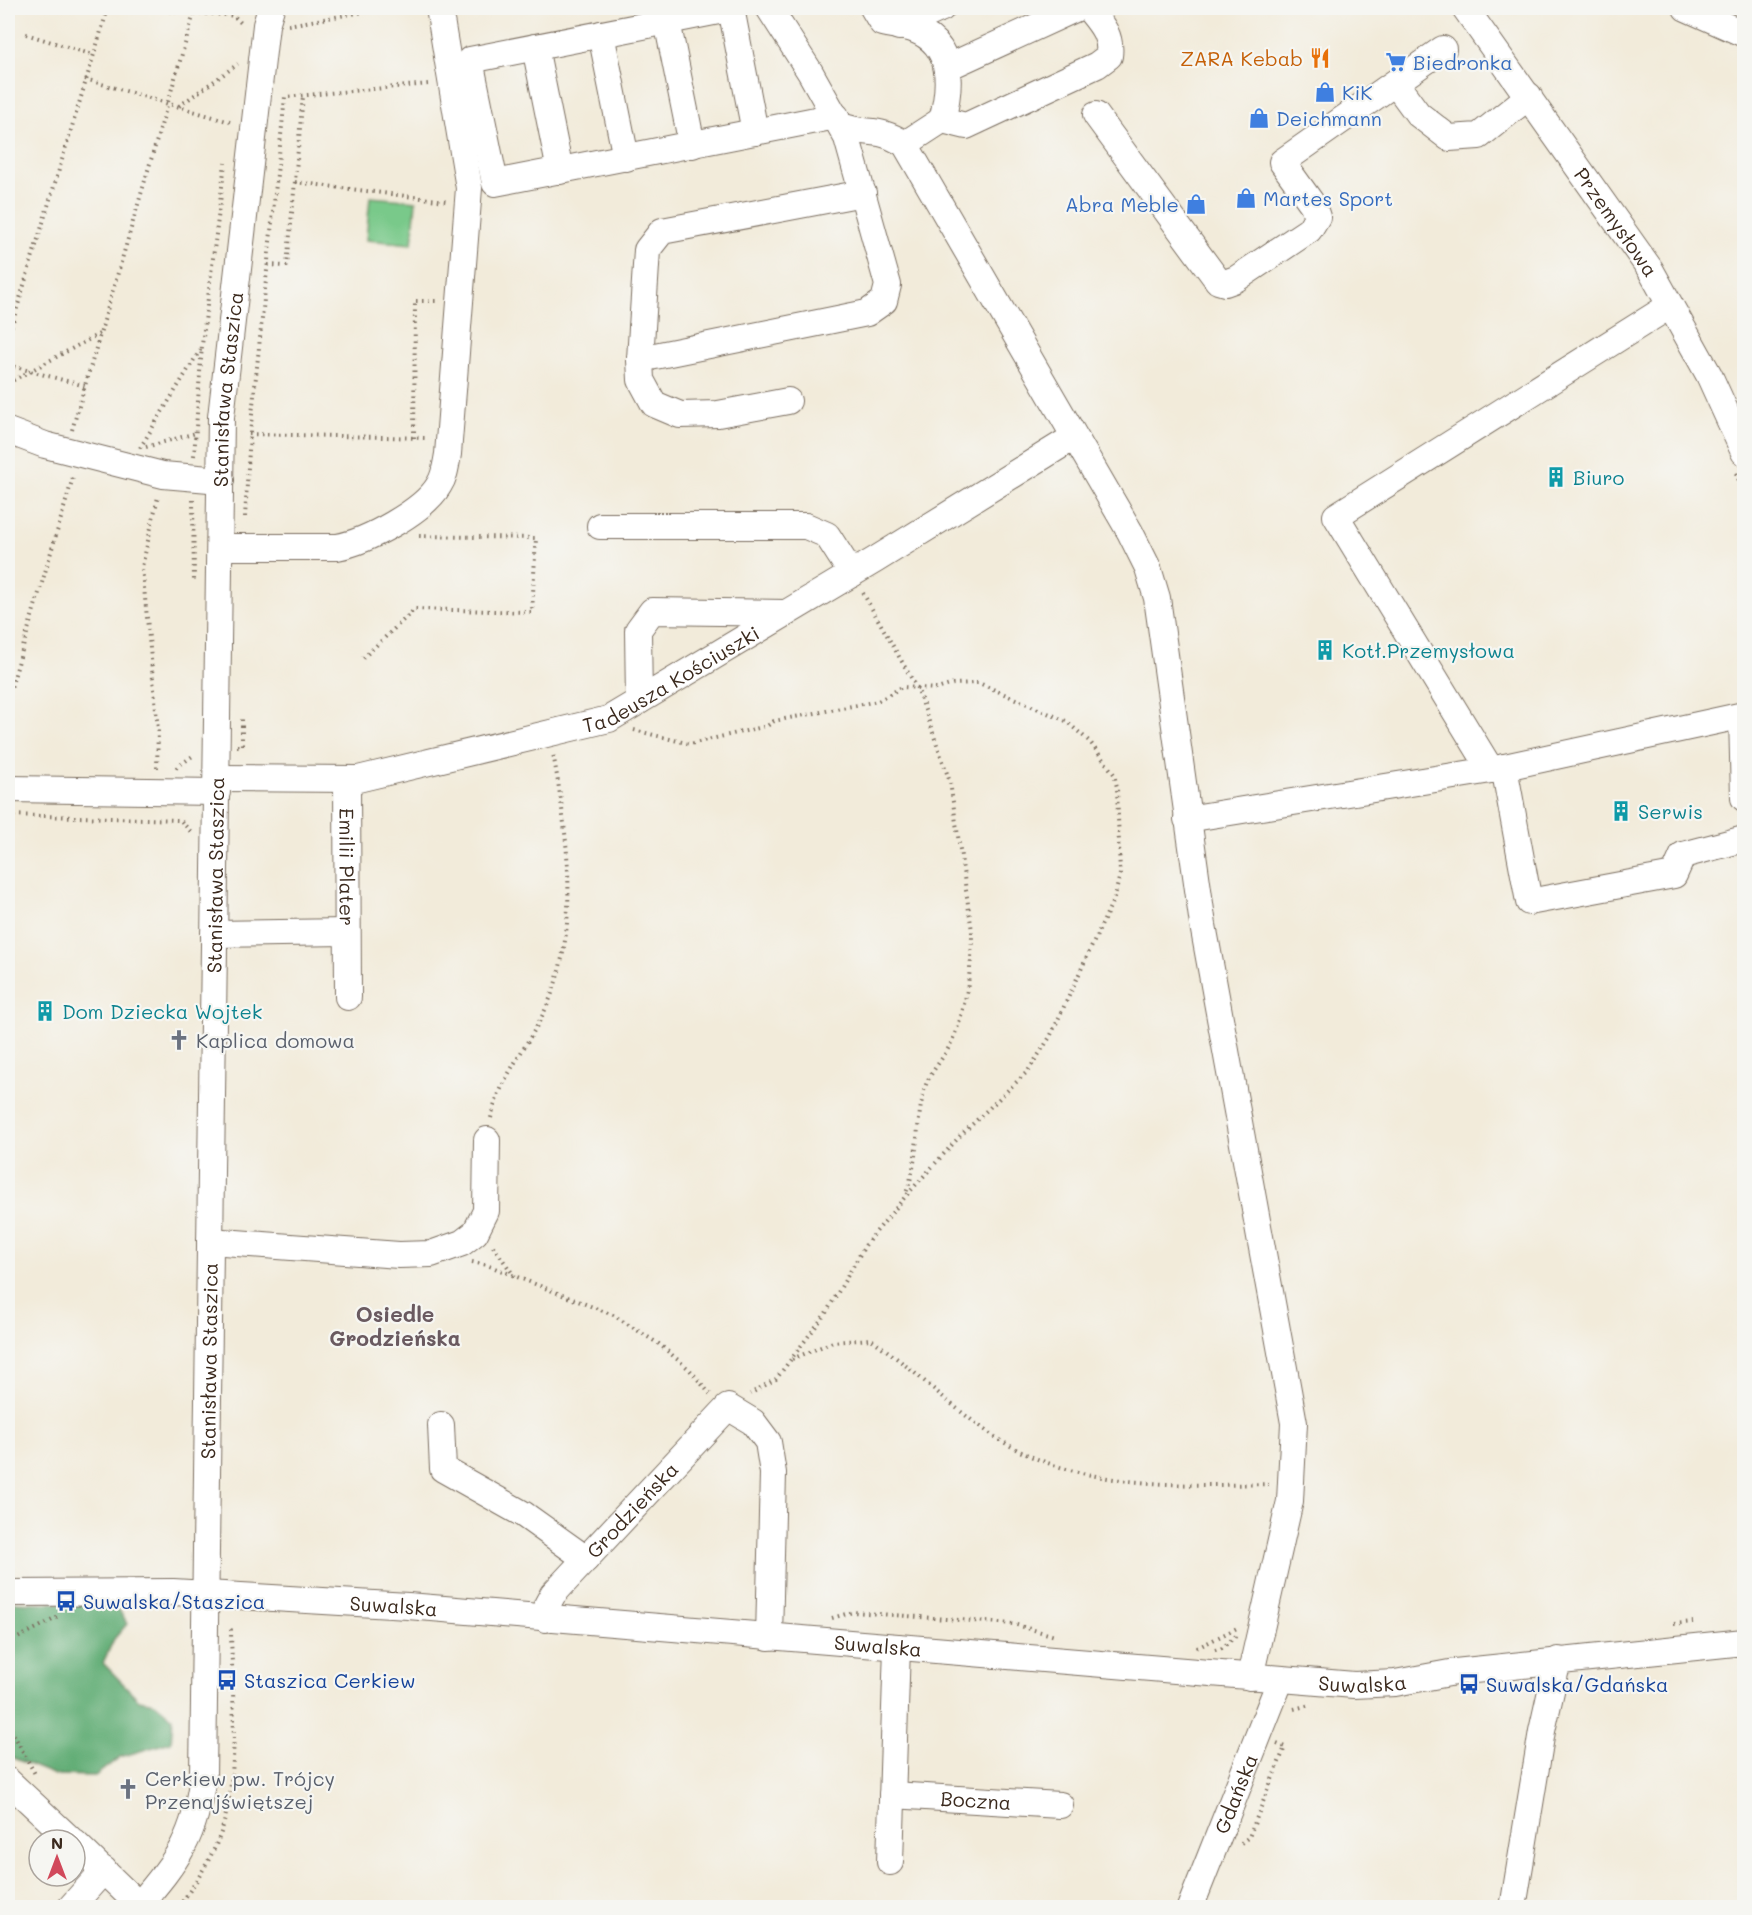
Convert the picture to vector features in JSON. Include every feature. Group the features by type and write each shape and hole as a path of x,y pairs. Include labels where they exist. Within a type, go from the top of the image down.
{"street":[{"path":"231,547 338,547 367,538 430,497 440,484 445,471 450,439 460,195 452,69 439,8"},
{"path":"452,69 535,47 732,8 755,132"},
{"path":"640,359 867,313 884,301 888,285 853,156 838,121 769,8"},
{"path":"873,8 882,22 913,29 928,36 941,51 948,67 949,94 942,120 905,144"},
{"path":"899,27 942,8"},
{"path":"948,67 1077,8"},
{"path":"942,120 966,126 1097,65 1109,56 1108,34 1088,8"},
{"name":"Przemysłowa","path":"1464,8 1616,219 1661,287 1709,375 1744,452"},
{"path":"1686,8 1744,34"},
{"name":"Stanisława Staszica","path":"140,1906 183,1850 199,1806 203,1776 218,745 231,547 220,480 220,434 260,19"},
{"path":"667,21 692,145"},
{"path":"601,34 626,158"},
{"path":"535,47 560,171"},
{"path":"1096,115 1218,281 1225,283 1236,279 1308,230 1317,218 1313,205 1282,162 1443,49"},
{"path":"452,69 495,183"},
{"path":"1396,84 1418,114 1449,138 1479,136 1529,96"},
{"path":"460,195 495,183 755,132 838,121 854,131 883,132 905,144 1130,532 1148,568 1157,598 1186,819 1294,1423 1290,1501 1250,1677"},
{"path":"788,401 718,414 680,415 654,404 641,380 640,359 647,250 662,231 863,193"},
{"path":"1660,312 1336,516 1498,768 1529,902 1674,875 1683,855 1744,839"},
{"path":"8,430 73,452 163,475 220,480"},
{"name":"Tadeusza Kościuszki","path":"8,789 218,785 358,779 609,719 852,574 1074,437"},
{"path":"600,526 806,526 827,535 852,574"},
{"path":"639,701 639,630 652,611 786,613"},
{"path":"1186,819 1498,768 1743,716 1744,798"},
{"name":"Emilii Plater","path":"214,934 347,932 347,779"},
{"path":"347,932 348,997"},
{"path":"210,1241 399,1255 431,1254 462,1243 475,1233 486,1211 487,1140"},
{"path":"728,1407 753,1422 768,1442 773,1473 769,1637"},
{"name":"Grodzieńska","path":"546,1619 547,1605 553,1594 728,1407"},
{"path":"441,1425 443,1469 523,1514 586,1559"},
{"name":"Suwalska","path":"8,1593 173,1592 408,1606 546,1619 1161,1667 1280,1681 1354,1685 1395,1683 1455,1672 1744,1642"},
{"path":"890,1862 897,1647"},
{"path":"1514,1908 1542,1731 1558,1660"},
{"name":"Gdańska","path":"1190,1908 1280,1681"},
{"path":"8,1782 58,1828"},
{"name":"Boczna","path":"892,1795 1060,1805"},
{"path":"87,1854 140,1906"},
{"path":"70,1908 104,1870"}],"path":[{"path":"8,338 108,8"},
{"path":"122,8 228,15 260,19 281,26 387,8"},
{"path":"228,8 228,15"},
{"path":"349,8 350,14"},
{"path":"8,698 73,452 85,386 194,13"},
{"path":"241,34 260,19"},
{"path":"26,34 93,55"},
{"path":"236,75 239,54"},
{"path":"178,106 237,64"},
{"path":"231,547 250,434 285,98 452,69"},
{"path":"85,79 230,122"},
{"path":"268,265 287,266 303,96"},
{"path":"229,134 231,110"},
{"path":"194,583 194,433 202,345 226,157"},
{"path":"295,182 460,195"},
{"path":"414,438 415,301 443,301 444,290"},
{"path":"8,383 101,333"},
{"path":"140,448 202,345"},
{"path":"8,365 85,386"},
{"path":"132,451 194,433 450,439"},
{"path":"157,772 158,730 142,567 163,475"},
{"path":"363,658 415,609 532,612 536,538 410,538"},
{"path":"852,574 918,690 950,783 972,931 972,951 956,1029 949,1047 925,1087 917,1124 915,1170 905,1197"},
{"path":"431,1254 487,1265 613,1315 659,1344 690,1370 710,1394 728,1407 776,1380 826,1313 866,1244 960,1137 1028,1071 1050,1037 1115,896 1120,874 1117,787 1114,774 1090,742 1066,721 992,687 979,683 918,690 902,687 878,701 774,721 761,728 690,744 623,727"},
{"path":"218,745 242,746 242,711"},
{"path":"487,1140 496,1096 551,996 569,911 566,850 549,734"},
{"path":"8,815 180,820 201,842"},
{"path":"486,1211 488,1233 495,1252 516,1278"},
{"path":"791,1360 834,1342 871,1339 1005,1442 1040,1460 1086,1472 1154,1485 1292,1484"},
{"path":"8,1643 35,1631 61,1615"},
{"path":"1245,1623 1222,1648 1210,1650 1197,1648 1245,1623"},
{"path":"8,1725 38,1779"}],"green space":[{"path":"370,197 416,201 412,244 366,240"},
{"path":"8,1602 79,1604 119,1610 127,1624 114,1639 103,1663 139,1700 155,1703 173,1718 171,1742 120,1757 95,1776 55,1775 8,1756"}],"place":[{"name":"ZARA Kebab","path":"1320,58"},
{"name":"Biedronka","path":"1396,62"},
{"name":"KiK","path":"1325,92"},
{"name":"Deichmann","path":"1259,118"},
{"name":"Martes Sport","path":"1246,198"},
{"name":"Abra Meble","path":"1196,204"},
{"name":"Biuro","path":"1556,477"},
{"name":"Kotł.Przemysłowa","path":"1325,650"},
{"name":"Serwis","path":"1621,811"},
{"name":"Dom Dziecka Wojtek","path":"45,1011"},
{"name":"Kaplica domowa","path":"179,1040"},
{"name":"Suwalska/Staszica","path":"66,1601"},
{"name":"Staszica Cerkiew","path":"227,1680"},
{"name":"Suwalska/Gdańska","path":"1469,1684"},
{"name":"Cerkiew pw. Trójcy Przenajświętszej","path":"128,1789"}],"district":[{"name":"Osiedle Grodzieńska","path":"395,1325"}]}
